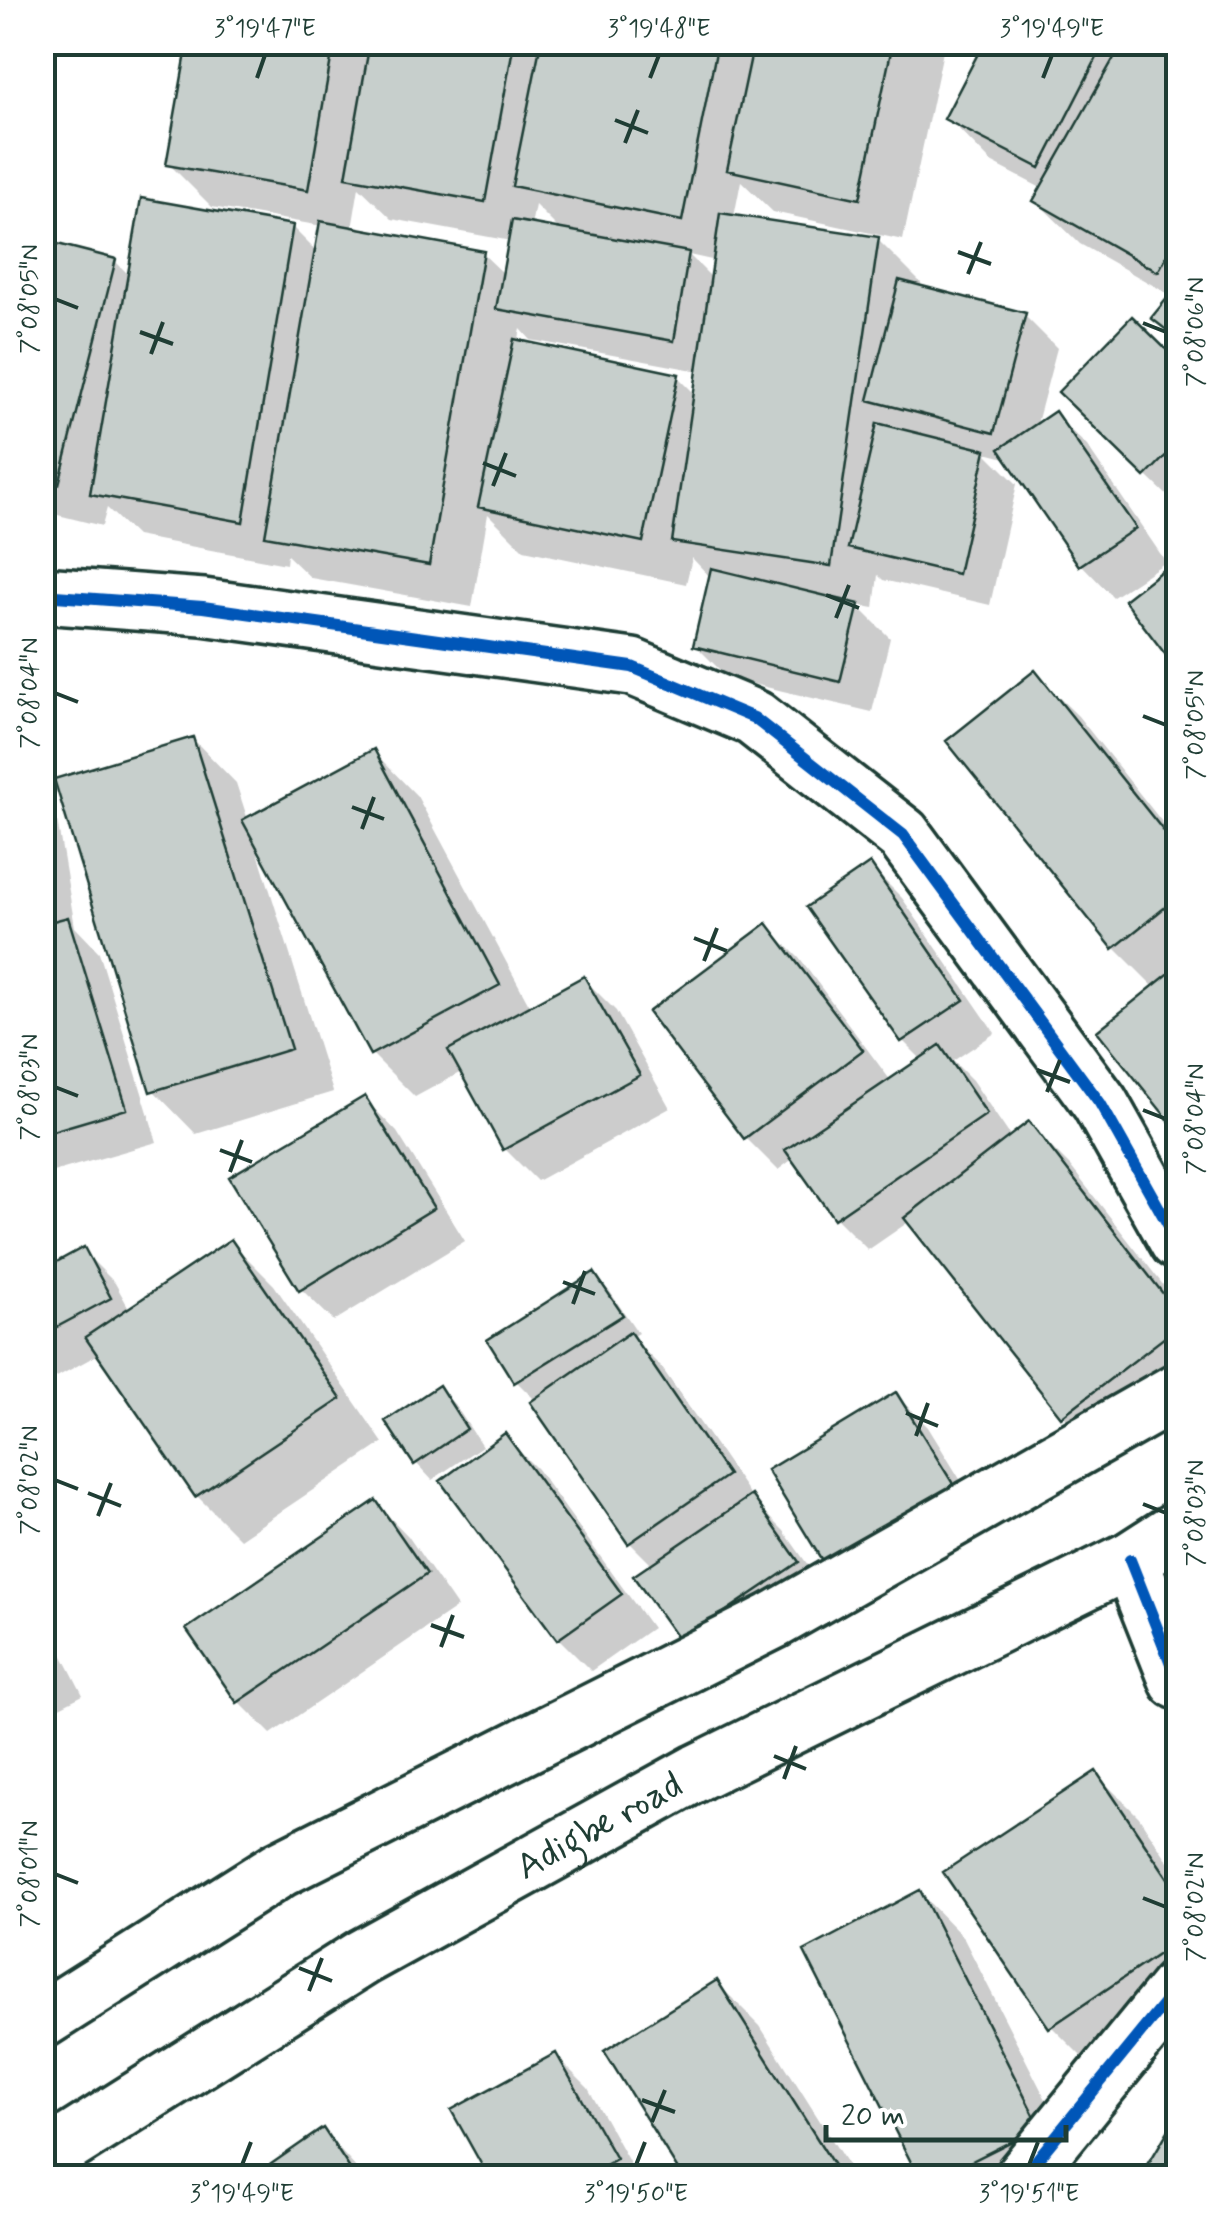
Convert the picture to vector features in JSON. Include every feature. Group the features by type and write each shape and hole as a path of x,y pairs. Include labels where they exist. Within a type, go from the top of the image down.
{"main road":[{"path":"42,594 203,607 632,667 754,718 903,835 1100,1103 1178,1242"},
{"path":"42,2020 280,1868 773,1621 1178,1391"},
{"name":"Adigbe road","path":"42,2160 363,1957 698,1772 1130,1560 1178,1529"},
{"path":"1130,1560 1178,1681"},
{"path":"1022,2178 1178,1987"}],"building":[{"path":"188,42 334,42 308,190 166,165"},
{"path":"370,42 514,42 485,202 346,177"},
{"path":"541,42 718,42 682,221 512,186"},
{"path":"754,42 893,42 860,199 727,170"},
{"path":"984,42 1105,42 1040,168 944,119"},
{"path":"1123,42 1178,42 1178,235 1158,272 1033,201"},
{"path":"141,198 293,225 243,522 90,494"},
{"path":"720,213 879,237 831,566 672,542"},
{"path":"512,220 689,252 674,341 496,309"},
{"path":"320,221 484,251 429,565 265,536"},
{"path":"42,240 116,259 59,484 42,480"},
{"path":"899,280 1026,313 994,433 868,400"},
{"path":"1178,285 1178,339 1151,318"},
{"path":"1132,316 1178,361 1178,443 1145,477 1058,392"},
{"path":"514,339 679,374 643,542 478,507"},
{"path":"1055,411 1136,528 1079,566 999,449"},
{"path":"877,423 986,450 958,574 848,548"},
{"path":"1178,558 1178,671 1124,600"},
{"path":"711,568 859,604 840,682 693,646"},
{"path":"1035,670 1178,849 1178,897 1113,949 946,741"},
{"path":"193,737 291,1049 150,1092 54,779"},
{"path":"374,749 500,985 370,1055 242,820"},
{"path":"870,863 964,1000 901,1042 806,907"},
{"path":"68,917 127,1109 42,1134 42,924"},
{"path":"767,923 863,1050 744,1139 648,1012"},
{"path":"1178,966 1178,1132 1097,1031"},
{"path":"584,976 640,1075 503,1150 448,1050"},
{"path":"940,1045 987,1114 834,1219 785,1150"},
{"path":"365,1096 434,1208 299,1291 229,1177"},
{"path":"1029,1121 1178,1313 1178,1327 1061,1417 904,1218"},
{"path":"231,1239 341,1399 195,1497 85,1337"},
{"path":"84,1247 111,1298 42,1335 42,1270"},
{"path":"594,1272 623,1315 514,1383 487,1340"},
{"path":"630,1332 728,1475 628,1544 530,1402"},
{"path":"439,1385 467,1429 414,1465 385,1421"},
{"path":"896,1392 955,1487 826,1567 767,1470"},
{"path":"505,1433 622,1594 557,1640 440,1481"},
{"path":"752,1495 799,1562 680,1642 633,1576"},
{"path":"376,1500 427,1574 237,1703 186,1629"},
{"path":"1096,1771 1178,1893 1178,1941 1049,2028 943,1872"},
{"path":"920,1890 1040,2127 938,2178 919,2178 804,1951"},
{"path":"717,1980 842,2178 683,2178 604,2051"},
{"path":"556,2053 616,2159 583,2178 489,2178 451,2110"},
{"path":"1178,2114 1178,2178 1140,2178"},
{"path":"323,2128 356,2178 251,2178"}],"cycle path":[{"path":"42,595 203,607 632,667 754,718 903,835 1100,1103 1178,1242"},
{"path":"1130,1560 1178,1681"},
{"path":"1022,2178 1178,1987"}]}
